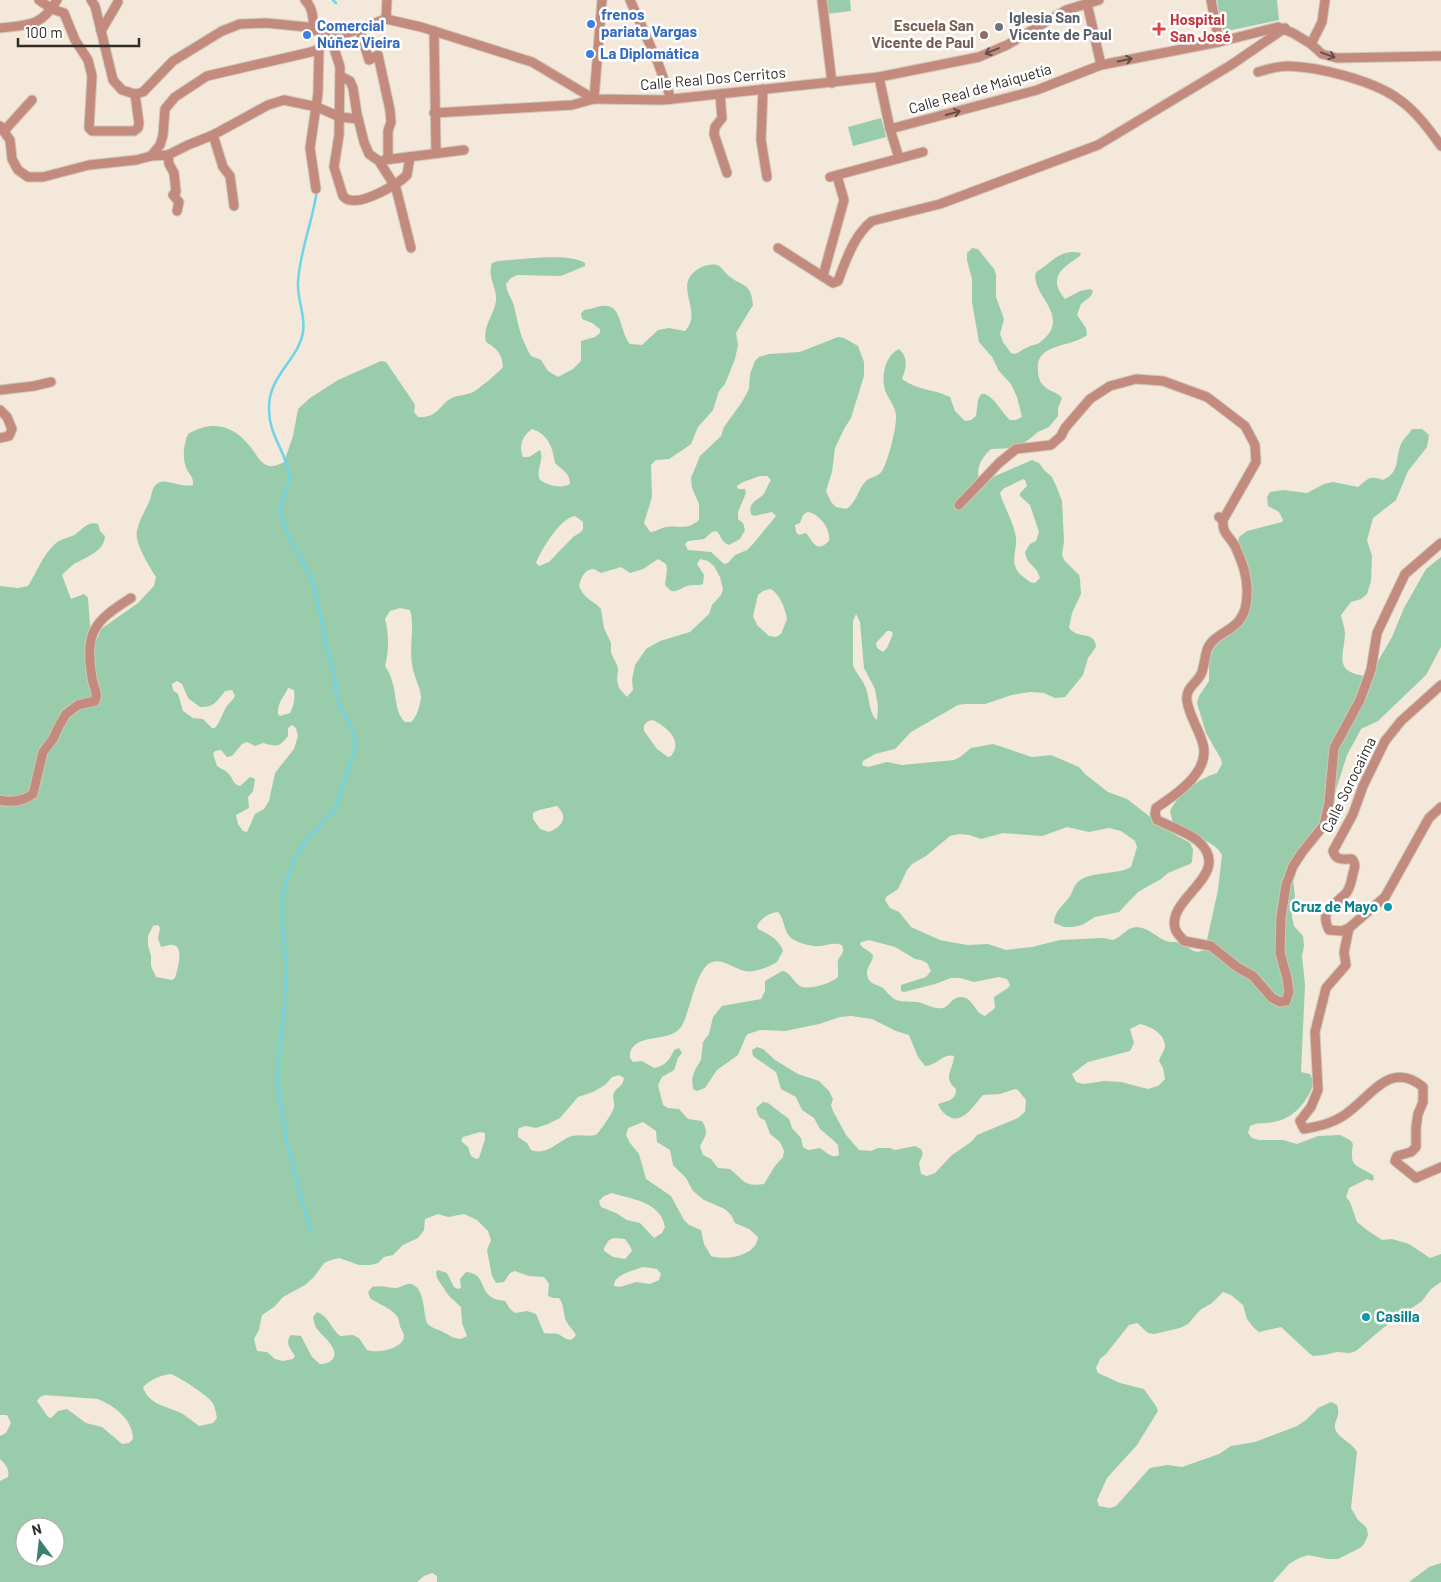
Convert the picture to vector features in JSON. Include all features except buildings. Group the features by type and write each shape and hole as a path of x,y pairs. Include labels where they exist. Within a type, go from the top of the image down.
{"street":[{"path":"39,0 52,9 64,13 75,40 88,60 92,76 89,128 96,131 134,131 138,128 139,123 135,94"},
{"path":"0,28 31,24 40,20 52,9 57,0"},
{"path":"305,0 312,12 314,30"},
{"path":"386,19 387,0"},
{"path":"151,156 160,146 165,109 175,97 206,76 283,60 319,49 331,39 386,19 434,31 532,62 594,99 602,0"},
{"path":"630,0 658,63 671,99"},
{"path":"822,0 832,83"},
{"name":"Calle Real de Maiquetía","path":"1099,0 1066,10 1007,45 979,57 879,77 890,129 1037,90 1100,65 1219,42 1278,27 1285,28"},
{"path":"1212,0 1219,42"},
{"path":"1311,44 1322,22 1325,0"},
{"path":"93,3 101,8 118,1"},
{"path":"101,31 118,1"},
{"path":"93,3 113,80 122,90 135,94 143,92 172,61 222,31 240,24 266,23 307,27 314,30 331,39 340,67 339,136 334,167 343,196 350,200 361,200 395,186 407,175 410,157"},
{"path":"1087,3 1100,65"},
{"path":"359,28 369,60 378,55 386,85 391,122 384,160 403,212 411,248"},
{"path":"778,248 833,283 838,281 845,261 864,227 872,221 940,204 1098,145 1231,65 1285,28 1311,44 1322,54 1336,58 1441,56"},
{"path":"434,31 436,153"},
{"path":"316,189 310,148 317,107 319,49"},
{"path":"1258,72 1287,66 1303,68 1342,74 1388,92 1399,99 1427,126 1441,146"},
{"path":"340,76 350,81 353,88 358,119 369,154 384,160 464,150"},
{"name":"Calle Real Dos Cerritos","path":"434,113 572,105 594,99 671,99 879,77"},
{"path":"763,89 761,140 767,177"},
{"path":"720,94 722,118 714,134 727,173"},
{"path":"32,100 2,128 10,140 12,159 18,170 28,177 44,178 89,165 168,155 213,135 268,105 284,100 317,107 340,117 358,119"},
{"path":"890,129 900,158"},
{"path":"213,135 223,167 230,176 234,206"},
{"path":"823,276 844,200 834,176 923,152"},
{"path":"168,155 169,164 174,173 176,192 173,195 179,202 177,211"},
{"path":"959,505 1016,448 1051,445 1061,436 1065,428 1090,399 1110,386 1136,379 1163,381 1207,397 1245,426 1255,445 1256,462 1221,518 1223,529 1234,544 1246,573 1248,595 1244,615 1234,627 1208,647 1202,674 1188,691 1187,701 1204,744 1203,763 1192,779 1156,808 1155,814 1157,820 1198,840 1206,850 1209,859 1208,871 1174,919 1175,930 1184,941 1211,946 1236,967 1254,976 1272,998 1280,1002 1286,1001 1289,992 1288,978 1280,953 1281,917 1286,885 1293,866 1324,825 1329,803 1334,748 1360,700 1372,670 1377,633 1405,574 1441,543"},
{"path":"0,390 50,382"},
{"path":"0,410 7,417 12,429 9,436 0,438"},
{"path":"0,800 8,802 25,800 34,794 44,752 53,739 58,726 66,714 78,705 95,701 97,697 92,679 90,639 98,624 108,612 132,598"},
{"name":"Calle Sorocaima","path":"1349,928 1342,931 1329,930 1325,923 1325,915 1331,906 1348,891 1355,867 1352,858 1340,859 1334,856 1333,851 1336,842 1353,814 1363,786 1385,741 1401,721 1441,685"},
{"path":"1441,807 1428,818 1385,897 1349,928 1344,952 1346,965 1326,988 1315,1032 1318,1090 1311,1107 1300,1121 1304,1129 1326,1125 1344,1116 1387,1080 1395,1077 1406,1077 1416,1081 1423,1087 1423,1102 1417,1120 1416,1147 1411,1152 1396,1156 1395,1161 1416,1178 1441,1167"}],"green space":[{"path":"826,0 850,0 851,11 827,14"},
{"path":"1217,0 1277,0 1279,20 1227,31 1221,29"},
{"path":"881,118 886,137 853,146 848,127"},
{"path":"972,248 978,249 994,269 996,275 996,297 1004,319 1000,334 1003,342 1011,353 1014,354 1039,343 1049,333 1053,324 1052,315 1036,280 1036,272 1062,254 1081,253 1059,274 1057,285 1065,299 1080,291 1090,289 1093,291 1091,296 1081,304 1077,315 1086,328 1087,335 1048,350 1039,361 1038,374 1040,380 1047,389 1062,398 1058,408 1058,416 1049,427 1038,432 1023,444 1013,448 991,449 980,463 978,476 979,480 984,482 1032,460 1039,463 1052,477 1062,501 1064,542 1062,554 1064,560 1079,575 1080,579 1081,594 1072,613 1069,628 1077,634 1093,639 1096,647 1088,658 1083,675 1065,697 1055,698 1044,693 1030,692 1012,695 985,704 958,705 911,732 895,749 875,754 863,761 862,765 868,767 887,762 902,765 954,760 971,748 993,744 1032,757 1051,755 1079,767 1108,792 1127,799 1167,830 1190,843 1193,849 1192,862 1190,864 1168,873 1138,892 1119,912 1095,917 1082,925 1064,927 1054,923 1055,916 1069,898 1077,883 1090,876 1131,867 1137,847 1135,841 1121,831 1109,828 1089,832 1067,827 1042,836 1003,833 981,839 959,834 950,836 926,856 912,864 898,889 886,897 885,900 890,908 899,912 911,927 940,940 968,945 988,944 1006,950 1032,947 1060,940 1103,938 1113,940 1133,927 1137,927 1145,929 1166,941 1181,943 1198,952 1205,949 1218,890 1222,855 1215,846 1187,833 1173,823 1170,811 1178,798 1196,783 1217,773 1222,764 1206,733 1197,703 1199,696 1209,681 1209,660 1215,645 1245,613 1247,566 1238,543 1239,537 1247,531 1282,522 1283,520 1279,512 1268,506 1267,497 1270,492 1283,490 1307,493 1324,484 1333,482 1358,487 1369,479 1383,480 1393,472 1402,442 1412,429 1422,429 1429,435 1427,447 1408,471 1396,500 1373,518 1367,540 1372,556 1371,581 1367,594 1361,599 1351,602 1341,615 1345,629 1342,656 1344,666 1355,674 1365,676 1374,668 1392,637 1404,608 1426,569 1441,557 1441,647 1426,675 1378,721 1361,729 1347,755 1333,799 1320,831 1292,870 1295,897 1292,917 1294,926 1303,936 1304,946 1302,956 1305,985 1301,1072 1310,1074 1314,1083 1308,1097 1299,1109 1281,1120 1250,1126 1248,1133 1252,1138 1259,1140 1283,1140 1297,1144 1318,1136 1340,1135 1350,1140 1353,1144 1353,1161 1358,1167 1373,1175 1374,1179 1372,1181 1367,1179 1349,1188 1346,1197 1350,1202 1357,1222 1382,1240 1392,1239 1409,1244 1430,1258 1441,1254 1441,1282 1431,1289 1422,1301 1383,1328 1356,1351 1350,1353 1337,1352 1313,1356 1281,1327 1259,1332 1247,1319 1243,1305 1231,1295 1223,1292 1212,1303 1200,1310 1188,1324 1180,1328 1154,1334 1148,1333 1137,1323 1129,1325 1100,1359 1096,1368 1098,1373 1120,1383 1144,1389 1158,1411 1137,1445 1107,1478 1097,1500 1099,1506 1110,1508 1116,1506 1150,1468 1167,1465 1182,1467 1219,1454 1231,1446 1255,1442 1297,1426 1318,1408 1331,1402 1337,1405 1338,1409 1335,1425 1336,1431 1357,1452 1351,1508 1358,1520 1367,1529 1368,1535 1364,1544 1338,1559 1308,1555 1299,1558 1289,1564 1273,1582 437,1582 437,1576 432,1573 424,1576 417,1582 0,1582 0,1481 8,1477 8,1472 7,1467 0,1459 0,1436 6,1433 11,1423 7,1415 0,1415 0,586 18,588 28,586 51,547 61,540 75,535 89,524 98,524 100,531 105,536 104,542 98,550 74,564 62,575 71,599 84,594 88,598 89,652 93,649 101,629 138,603 154,586 156,577 140,547 137,531 153,488 157,484 163,481 189,486 193,485 193,479 184,459 188,434 208,427 217,426 225,428 241,437 263,463 269,466 277,465 284,462 293,436 298,409 310,398 338,380 381,361 386,362 414,403 414,412 418,417 431,415 454,397 473,392 503,367 500,355 496,349 486,342 485,336 496,301 491,278 492,263 498,261 556,257 585,263 585,266 561,276 517,275 506,284 522,337 531,356 541,360 548,371 558,377 573,369 581,361 581,341 595,337 600,333 600,329 582,319 581,314 585,310 604,306 615,310 630,344 642,345 658,330 669,328 685,331 690,324 691,317 687,286 689,279 698,269 709,265 719,266 730,277 749,289 753,305 736,333 738,345 735,359 725,384 719,391 713,410 698,427 691,444 669,459 656,460 651,465 652,497 644,523 650,532 666,527 686,527 699,520 699,504 692,488 691,478 700,456 721,436 724,427 742,402 749,389 750,374 755,361 759,357 769,354 800,352 838,337 844,338 858,346 864,362 864,376 851,418 835,448 832,472 826,491 831,502 836,507 846,509 853,503 866,481 882,471 887,460 894,435 896,415 885,390 884,373 890,356 899,349 905,360 902,379 907,383 950,397 955,411 965,421 971,420 976,416 978,400 981,394 985,394 992,399 1010,420 1022,417 1017,397 1011,384 999,371 992,357 979,342 972,302 972,279 967,253","holes":["532,429 538,431 546,438 553,452 555,463 567,474 570,484 555,486 540,480 540,450 529,457 523,457 521,445 526,434","760,476 767,476 771,480 763,495 755,501 750,510 754,516 772,512 776,516 747,550 735,555 728,563 724,564 711,552 688,550 685,544 688,541 704,539 716,531 724,542 729,545 740,539 745,530 743,523 738,519 738,512 746,493 745,489 738,489 737,486 743,482","1023,479 1025,480 1027,486 1020,493 1020,496 1030,505 1039,532 1036,541 1030,544 1025,552 1026,557 1040,578 1035,583 1030,582 1017,571 1014,560 1015,533 1000,493 1003,489","807,512 816,515 826,527 829,541 825,545 815,545 806,533 799,535 796,532 795,525 800,523 803,515","575,516 583,522 581,532 573,537 549,562 539,566 536,563 542,550 563,522","658,559 666,564 665,585 671,591 676,591 689,585 703,584 704,575 697,564 700,559 708,561 714,566 720,577 723,589 721,595 712,605 709,614 690,632 660,641 646,649 635,665 632,680 633,690 627,697 619,688 617,665 611,653 611,643 604,628 601,609 586,597 579,586 585,572 591,569 601,573 621,567 630,573 643,569","770,589 779,597 784,606 787,619 781,634 776,637 769,636 757,625 753,616 758,595","400,608 410,610 412,664 421,698 417,714 411,722 405,722 401,718 397,708 392,679 385,666 388,648 385,619 390,611","856,614 860,622 864,668 875,689 878,707 877,720 872,713 867,690 853,665 853,621","887,631 891,631 893,634 887,648 883,652 877,648 876,643","177,681 182,684 188,698 200,707 212,705 225,691 232,690 235,696 225,709 219,723 215,728 212,728 203,719 193,718 183,711 178,694 173,690 172,684","288,688 294,690 294,702 290,713 280,716 278,710","653,720 668,730 676,745 671,756 668,757 657,749 644,731 644,725 648,721","292,725 296,728 298,736 294,749 275,773 269,801 264,809 255,814 247,832 243,831 238,824 236,815 249,808 248,797 253,791 255,779 250,777 240,786 237,785 228,773 217,766 213,754 215,751 221,750 227,757 232,756 242,744 247,742 255,746 263,743 277,746 288,736 288,728","557,806 563,814 560,824 549,832 540,829 533,819 533,813","778,912 786,931 792,939 816,946 842,945 843,952 838,960 838,977 831,982 808,988 800,986 788,973 782,971 765,981 765,991 761,999 722,1006 713,1017 709,1034 703,1042 701,1060 692,1079 693,1089 697,1091 705,1088 717,1070 738,1055 748,1034 760,1030 785,1031 851,1016 872,1019 909,1035 918,1057 925,1066 933,1064 946,1056 954,1056 949,1077 956,1089 956,1093 950,1100 938,1104 940,1109 951,1118 962,1117 967,1114 983,1095 1000,1094 1015,1089 1026,1100 1025,1112 1018,1118 977,1135 971,1142 952,1155 935,1173 927,1176 921,1174 919,1163 923,1154 921,1149 915,1146 895,1150 890,1148 878,1148 871,1151 859,1150 846,1135 833,1111 831,1105 833,1099 829,1091 819,1081 798,1074 775,1060 763,1049 757,1047 752,1050 753,1056 776,1072 781,1089 796,1097 802,1110 814,1118 820,1129 838,1145 839,1155 831,1156 820,1148 809,1150 803,1147 801,1138 792,1128 789,1119 768,1103 763,1102 756,1108 758,1114 765,1120 770,1134 780,1142 784,1151 783,1157 764,1184 748,1183 730,1169 718,1168 711,1159 703,1155 700,1146 706,1131 702,1121 688,1119 679,1109 668,1108 663,1105 658,1085 662,1077 674,1070 682,1053 679,1048 674,1050 669,1060 654,1068 642,1061 633,1062 630,1058 631,1050 636,1044 676,1032 681,1027 697,981 706,966 712,962 720,961 741,970 749,971 761,969 777,962 783,951 781,947 776,940 758,929 757,926 771,913","158,925 160,928 158,938 161,947 173,945 179,950 177,970 175,978 172,980 156,977 151,966 148,936 153,926","869,940 895,947 915,959 927,963 931,971 926,977 901,985 901,991 904,992 951,978 960,978 974,982 999,977 1007,979 1010,985 994,997 995,1008 985,1016 969,1000 962,997 956,998 943,1008 917,1002 900,1001 894,999 883,988 869,980 867,972 873,956 871,952 860,944","1140,1024 1157,1031 1165,1042 1165,1047 1159,1061 1163,1068 1165,1079 1158,1086 1148,1089 1121,1082 1105,1081 1083,1084 1076,1082 1072,1074 1088,1062 1130,1051 1134,1043 1130,1029","619,1075 624,1078 622,1084 614,1093 613,1110 596,1135 572,1136 542,1151 531,1150 527,1143 518,1137 519,1128 526,1126 536,1128 548,1124 560,1118 578,1097 593,1092 605,1085 612,1077","643,1122 656,1131 657,1142 670,1150 673,1165 686,1178 693,1191 704,1200 725,1209 735,1223 749,1229 758,1237 752,1249 739,1256 724,1258 711,1256 704,1244 701,1230 689,1225 684,1220 671,1196 646,1179 639,1154 626,1135 628,1128","480,1132 485,1133 479,1158 476,1159 471,1156 468,1147 461,1141 463,1137","612,1193 637,1200 658,1212 665,1227 662,1233 654,1238 640,1223 627,1220 601,1207 599,1201 604,1196","438,1214 448,1217 464,1214 477,1220 488,1231 491,1240 487,1250 492,1276 496,1283 504,1282 510,1273 515,1271 529,1276 544,1277 549,1284 548,1296 559,1298 563,1305 566,1320 576,1335 570,1340 558,1334 544,1333 536,1314 527,1311 515,1313 505,1301 490,1296 476,1275 466,1272 460,1279 461,1288 458,1289 454,1287 447,1273 438,1270 436,1272 437,1278 449,1296 461,1307 462,1323 467,1336 461,1339 452,1337 429,1325 425,1317 420,1291 409,1284 396,1288 372,1287 368,1292 370,1298 398,1317 404,1334 399,1345 388,1350 367,1350 359,1338 353,1335 340,1336 324,1316 317,1312 313,1317 315,1326 333,1347 334,1356 331,1361 320,1364 312,1357 301,1336 291,1335 289,1338 289,1346 295,1356 293,1359 283,1361 275,1359 267,1352 257,1351 254,1339 259,1330 262,1315 274,1307 283,1297 305,1285 314,1277 324,1263 339,1258 359,1265 378,1263 384,1257 393,1255 403,1245 418,1238 424,1230 425,1219","614,1238 625,1239 632,1251 625,1259 613,1257 604,1251 609,1240","643,1267 657,1269 661,1274 659,1280 650,1284 636,1282 620,1287 614,1286 620,1276","171,1374 205,1395 215,1408 217,1418 213,1423 199,1426 182,1413 153,1401 145,1393 143,1387 163,1375","45,1395 98,1399 122,1414 130,1426 133,1439 129,1443 122,1444 102,1427 86,1423 67,1409 58,1411 51,1418 48,1417 37,1401"]},
{"path":"1441,1563 1441,1582 1409,1582 1429,1567"}],"waterway":[{"path":"333,0 336,3"},
{"path":"311,1233 287,1144 277,1083 287,972 282,902 284,887 294,860 305,842 335,809 356,745 350,723 341,710 339,703 335,688 336,681 325,642 313,584 283,521 281,507 289,482 289,472 271,425 269,407 270,396 274,386 296,351 303,332 304,326 298,289 299,272 317,190"}],"place":[{"name":"frenos pariata Vargas","path":"591,24"},
{"name":"Iglesia San Vicente de Paul","path":"999,27"},
{"name":"Hospital San José","path":"1159,29"},
{"name":"Comercial Núñez Vieira","path":"307,35"},
{"name":"Escuela San Vicente de Paul","path":"984,35"},
{"name":"La Diplomática","path":"590,54"},
{"name":"Cruz de Mayo","path":"1388,907"},
{"name":"Casilla","path":"1366,1317"}]}
